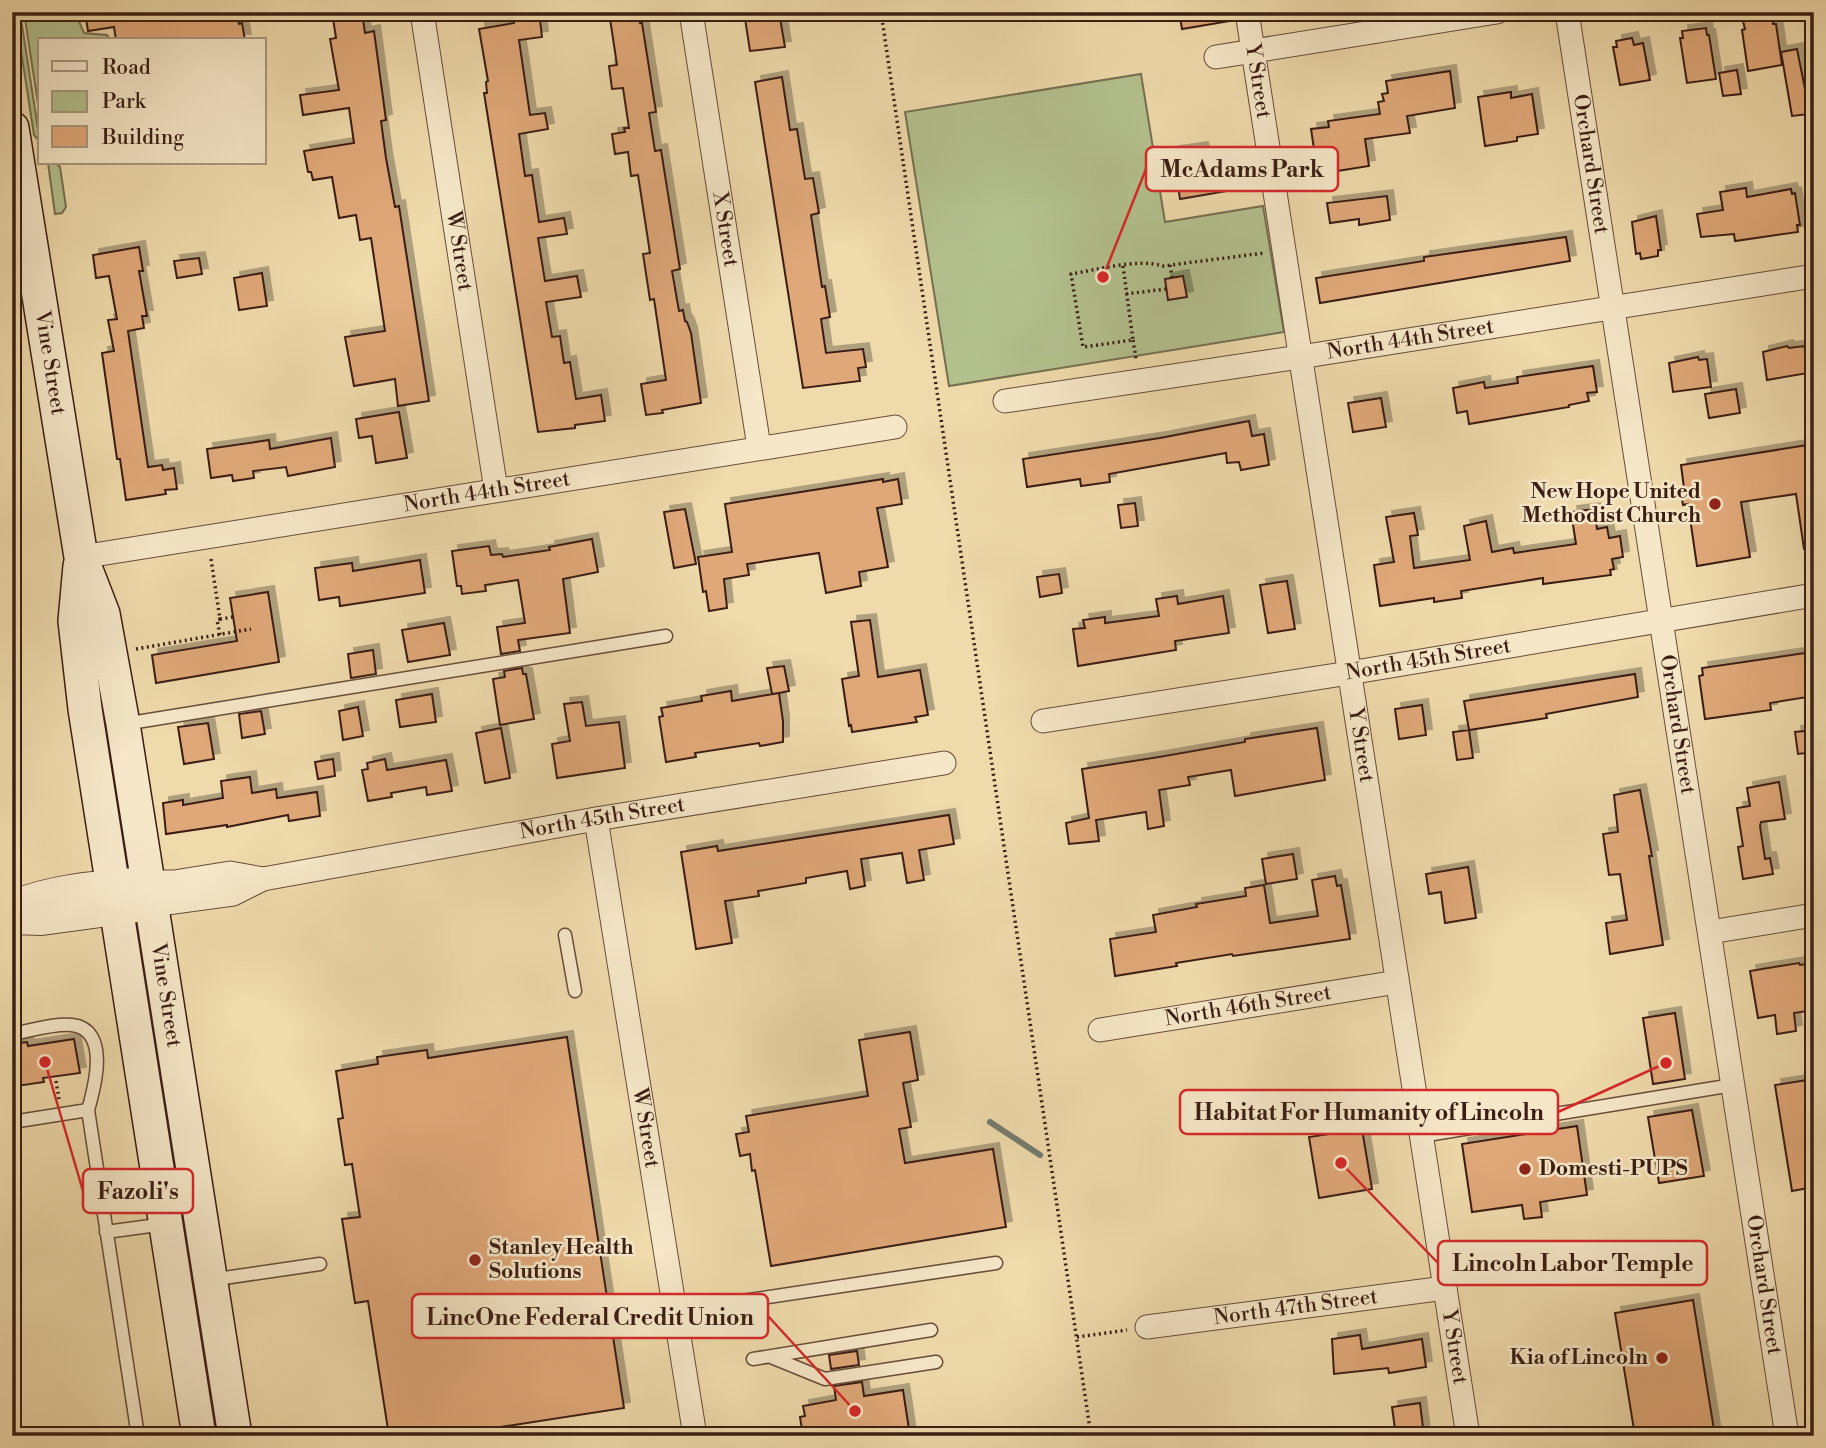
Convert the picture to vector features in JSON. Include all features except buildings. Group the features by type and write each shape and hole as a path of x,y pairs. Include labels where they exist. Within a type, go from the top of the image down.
{"main road":[{"name":"Vine Street","path":"12,128 80,557 103,614 123,724 235,1436"},
{"name":"Vine Street","path":"80,557 75,621 85,709 199,1436"}],"street":[{"name":"W Street","path":"422,12 496,490"},
{"name":"X Street","path":"691,12 759,447"},
{"name":"Y Street","path":"1247,12 1468,1436"},
{"path":"1216,57 1497,12"},
{"name":"Orchard Street","path":"1567,12 1787,1436"},
{"name":"North 44th Street","path":"1005,401 1300,358 1814,276"},
{"name":"North 44th Street","path":"80,557 895,427"},
{"name":"North 45th Street","path":"1044,720 1349,673 1814,595"},
{"name":"North 45th Street","path":"12,906 36,896 233,894 263,879 596,819 944,763"},
{"name":"W Street","path":"596,819 695,1436"},
{"name":"North 45th Street","path":"12,919 42,920 115,897"},
{"path":"1710,932 1814,915"},
{"name":"North 46th Street","path":"1100,1030 1397,982"},
{"name":"North 47th Street","path":"1147,1327 1445,1288"}],"lane":[{"path":"123,724 666,636"},
{"path":"565,935 575,991"},
{"path":"12,1034 69,1025 81,1027 90,1034 94,1043 97,1076 89,1110 138,1436"},
{"path":"1421,1136 1733,1085"},
{"path":"12,1122 89,1110"},
{"path":"106,1232 166,1224"},
{"path":"674,1308 742,1301 996,1262"},
{"path":"210,1280 320,1264"},
{"path":"753,1359 931,1330"},
{"path":"770,1356 825,1379 936,1362"}],"path":[{"path":"881,12 1091,1436"},
{"path":"1133,340 1083,347 1070,274 1154,263 1170,265 1266,252"},
{"path":"1170,265 1172,277"},
{"path":"1123,266 1138,368"},
{"path":"1126,294 1166,289"},
{"path":"211,558 220,620"},
{"path":"220,635 217,620 233,617"},
{"path":"124,651 251,629"},
{"path":"56,1081 60,1104"},
{"path":"1077,1337 1147,1327"}],"green space":[{"path":"15,12 20,12 38,140 34,135"},
{"path":"24,12 59,12 65,21 78,19 84,33 107,35 109,38 38,38 38,104"},
{"path":"1141,74 1165,222 1263,206 1284,332 949,386 905,112"},
{"path":"48,164 57,164 60,167 66,207 62,213 55,214"}],"waterway":[{"path":"990,1122 1040,1155"}],"place":[{"name":"McAdams Park","path":"1103,277"},
{"name":"New Hope United Methodist Church","path":"1715,504"},
{"name":"Fazoli's","path":"45,1062"},
{"name":"Habitat For Humanity of Lincoln","path":"1666,1063"},
{"name":"Lincoln Labor Temple","path":"1341,1163"},
{"name":"Domesti-PUPS","path":"1525,1169"},
{"name":"Stanley Health Solutions","path":"475,1260"},
{"name":"Kia of Lincoln","path":"1662,1358"},
{"name":"LincOne Federal Credit Union","path":"855,1411"}]}
